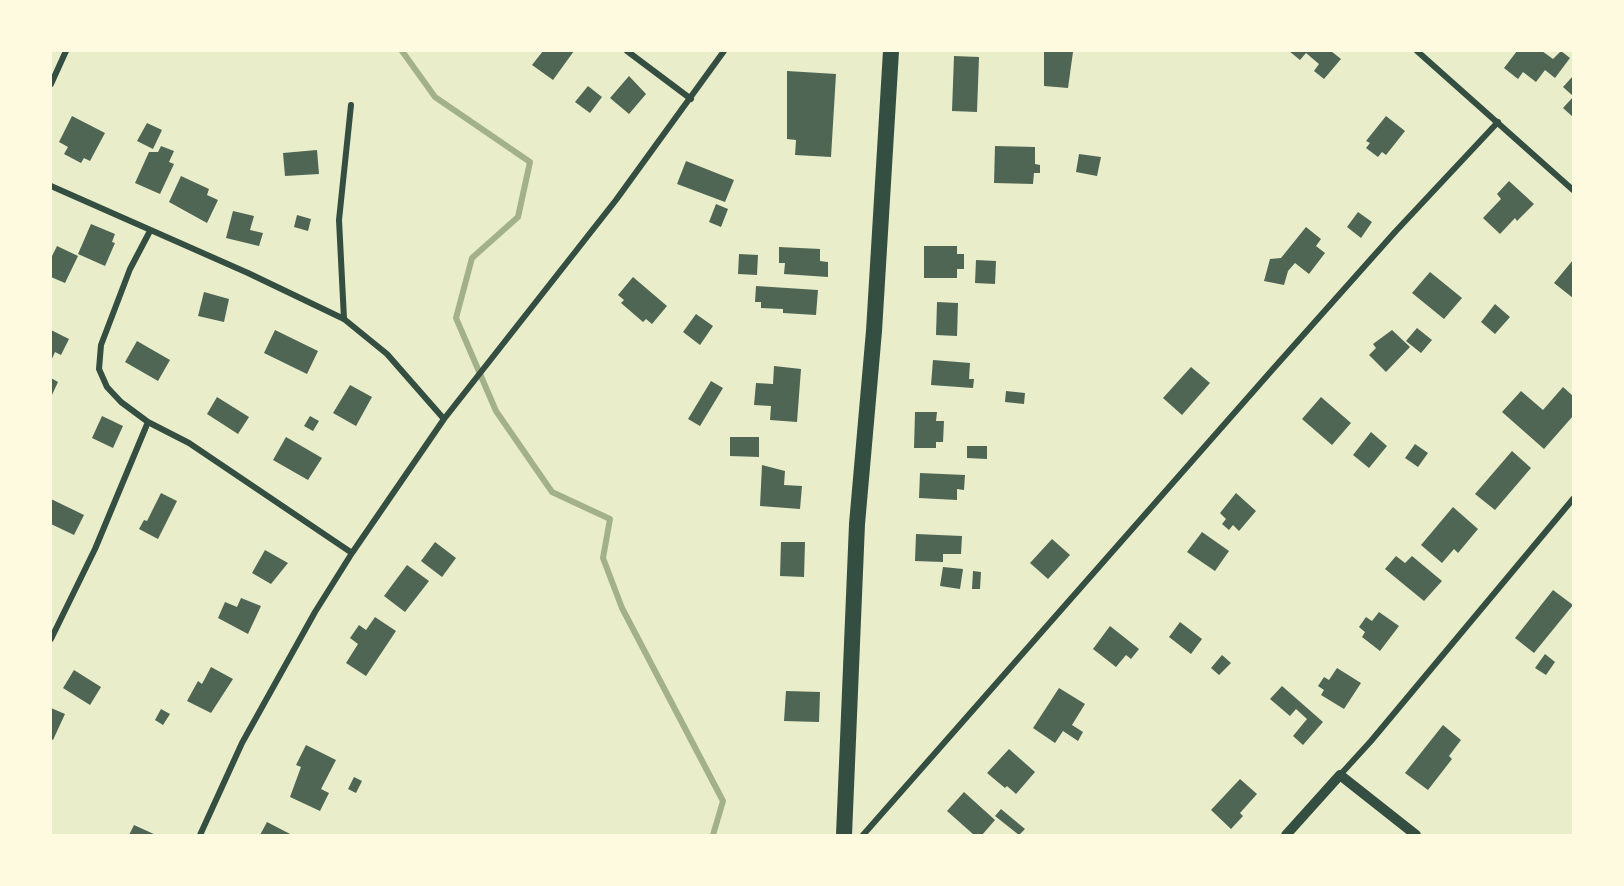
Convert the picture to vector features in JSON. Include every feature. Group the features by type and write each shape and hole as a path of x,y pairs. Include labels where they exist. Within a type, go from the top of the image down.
{"highway":[{"path":"844,835 857,524 874,331 891,51"}],"street":[{"path":"51,84 66,51"},
{"path":"627,51 691,99"},
{"path":"200,835 242,743 315,612 352,554 444,419 691,99 724,51"},
{"path":"1417,51 1573,190"},
{"path":"344,320 339,220 351,105"},
{"path":"863,835 1350,283 1498,123"},
{"path":"51,186 248,273 344,320 387,354 444,419"},
{"path":"150,231 115,303 101,345 99,369 107,387 121,402 148,422 199,450 352,554"},
{"path":"51,639 95,549 148,422"},
{"path":"1287,835 1371,741 1573,499"},
{"path":"1340,775 1416,835"}],"building":[{"path":"543,51 574,51 553,80 532,65"},
{"path":"1044,51 1073,52 1068,88 1044,86"},
{"path":"1289,51 1331,51 1341,59 1324,79 1314,71 1319,64 1306,53 1300,60"},
{"path":"1517,51 1542,51 1553,59 1561,51 1570,58 1555,78 1545,70 1536,82 1523,72 1518,79 1504,68"},
{"path":"954,56 979,57 977,112 952,111"},
{"path":"787,71 836,74 831,157 795,155 796,140 787,139"},
{"path":"629,76 646,94 629,114 610,98"},
{"path":"1573,76 1573,96 1563,87"},
{"path":"588,86 602,97 590,113 575,102"},
{"path":"1573,97 1573,117 1563,108"},
{"path":"72,116 105,133 90,161 84,158 81,163 64,154 68,147 59,142"},
{"path":"1386,116 1405,131 1386,155 1382,152 1378,157 1366,148 1370,143 1366,141"},
{"path":"147,123 162,130 153,149 137,141"},
{"path":"161,146 174,151 169,162 174,164 160,194 135,183 149,152 158,152"},
{"path":"995,146 1035,147 1035,164 1040,165 1040,173 1034,173 1033,184 994,183"},
{"path":"317,150 319,174 285,176 283,153"},
{"path":"1079,154 1101,157 1097,176 1076,172"},
{"path":"686,161 734,180 725,202 677,184"},
{"path":"181,176 209,189 207,195 218,200 207,223 169,202"},
{"path":"1509,181 1534,204 1517,221 1515,218 1500,234 1483,218 1501,199 1497,194"},
{"path":"716,204 728,209 721,227 709,222"},
{"path":"233,211 254,216 250,230 263,233 259,246 226,238"},
{"path":"1358,212 1372,222 1361,238 1347,227"},
{"path":"297,215 311,219 308,231 294,227"},
{"path":"91,224 115,234 112,242 115,243 105,266 78,254"},
{"path":"1306,227 1321,239 1316,246 1325,253 1309,274 1295,263 1288,271 1284,285 1264,281 1270,259 1281,258"},
{"path":"57,246 78,256 65,283 51,277 51,258"},
{"path":"924,246 957,246 957,254 964,254 964,269 957,269 957,278 924,278"},
{"path":"779,247 820,249 820,261 828,262 828,277 784,274 785,263 779,263"},
{"path":"739,254 758,255 757,275 738,274"},
{"path":"976,260 996,261 995,284 975,283"},
{"path":"1573,260 1573,298 1554,283"},
{"path":"1430,272 1462,298 1444,319 1412,293"},
{"path":"633,277 667,306 652,324 646,319 643,322 621,303 624,300 618,295"},
{"path":"756,286 818,290 816,315 783,313 783,309 761,308 761,302 755,302"},
{"path":"204,292 229,299 224,322 198,316"},
{"path":"937,302 958,303 957,336 936,335"},
{"path":"1495,304 1510,317 1495,334 1481,322"},
{"path":"696,314 713,326 700,345 683,332"},
{"path":"1417,328 1432,340 1421,353 1406,341"},
{"path":"51,330 69,339 61,355 55,352 51,361"},
{"path":"275,330 318,351 307,374 264,353"},
{"path":"1392,330 1410,347 1386,372 1369,355 1376,348 1373,344"},
{"path":"137,341 170,360 158,381 125,362"},
{"path":"933,360 970,363 969,379 974,379 973,388 931,385"},
{"path":"774,366 801,369 797,422 770,420 771,406 754,405 756,383 773,384"},
{"path":"1191,367 1210,383 1182,415 1163,398"},
{"path":"51,378 58,382 51,397"},
{"path":"711,381 723,388 700,426 688,419"},
{"path":"350,385 372,397 356,426 333,413"},
{"path":"1563,387 1573,396 1573,416 1544,449 1502,412 1521,391 1543,410"},
{"path":"1006,391 1025,393 1024,404 1005,402"},
{"path":"217,397 249,417 238,434 207,414"},
{"path":"1321,397 1351,423 1332,445 1302,419"},
{"path":"915,412 937,412 936,421 944,421 943,442 936,442 936,448 914,448"},
{"path":"102,416 123,426 113,448 92,438"},
{"path":"310,416 319,421 313,431 304,426"},
{"path":"1371,432 1387,446 1369,468 1353,455"},
{"path":"286,437 322,458 308,480 273,460"},
{"path":"730,437 759,437 759,457 730,456"},
{"path":"1415,444 1428,453 1418,467 1405,458"},
{"path":"967,446 987,446 987,459 967,458"},
{"path":"1512,451 1531,468 1495,510 1475,494"},
{"path":"762,465 785,471 784,485 802,486 800,509 760,506"},
{"path":"920,473 965,475 964,490 957,489 957,500 919,498"},
{"path":"161,493 177,501 158,539 139,529 144,520 147,521"},
{"path":"1236,493 1256,511 1239,531 1233,525 1229,530 1222,524 1226,519 1220,513"},
{"path":"51,499 84,515 74,535 51,524"},
{"path":"1453,507 1478,529 1458,553 1454,549 1442,563 1421,545"},
{"path":"1202,532 1229,551 1215,571 1187,552"},
{"path":"916,534 962,536 961,554 943,554 943,562 915,561"},
{"path":"1052,539 1070,555 1048,579 1030,563"},
{"path":"435,542 456,558 442,577 421,561"},
{"path":"781,542 805,542 804,577 780,576"},
{"path":"265,550 288,563 271,584 252,573"},
{"path":"1396,556 1405,563 1412,556 1442,581 1424,601 1385,569"},
{"path":"407,565 429,581 405,612 384,596"},
{"path":"943,567 963,569 960,589 940,586"},
{"path":"973,571 981,572 980,589 972,589"},
{"path":"1553,590 1573,605 1534,653 1515,638"},
{"path":"241,598 261,606 248,634 218,618 225,602 237,607"},
{"path":"1379,612 1399,626 1380,651 1362,637 1365,632 1359,627 1366,617 1372,621"},
{"path":"375,617 396,631 366,676 346,663 358,644 350,638 359,625 366,630"},
{"path":"1180,622 1202,639 1191,654 1169,637"},
{"path":"1110,626 1139,649 1131,659 1126,655 1116,667 1093,649"},
{"path":"1545,654 1555,662 1546,675 1535,668"},
{"path":"1222,655 1231,663 1219,675 1211,668"},
{"path":"211,667 233,679 211,713 187,701 198,681 202,684"},
{"path":"1337,668 1361,683 1344,709 1321,695 1324,690 1318,686 1324,677 1329,680"},
{"path":"74,670 101,687 90,705 63,688"},
{"path":"1282,686 1323,722 1303,745 1293,736 1307,719 1296,709 1290,716 1270,699"},
{"path":"1059,688 1085,704 1072,725 1083,732 1078,741 1063,731 1055,743 1033,728"},
{"path":"786,691 820,692 819,722 784,721"},
{"path":"51,708 65,714 53,740 51,739"},
{"path":"161,709 170,714 163,725 155,720"},
{"path":"1443,725 1461,740 1449,756 1452,759 1428,790 1405,773"},
{"path":"306,745 336,760 321,789 329,793 320,811 290,797 301,767 296,765"},
{"path":"1009,749 1035,772 1016,794 987,773"},
{"path":"354,777 362,781 356,793 348,789"},
{"path":"1240,779 1257,794 1240,813 1243,816 1231,829 1211,810"},
{"path":"964,792 995,820 982,835 974,835 947,811"},
{"path":"1001,809 1025,829 1019,835 995,816"},
{"path":"267,822 292,835 260,835"},
{"path":"134,825 156,835 129,835"}],"waterway":[{"path":"402,51 435,97 530,162 518,217 472,258 456,318 496,411 552,492 610,519 603,558 622,608 723,801 713,835"}]}
